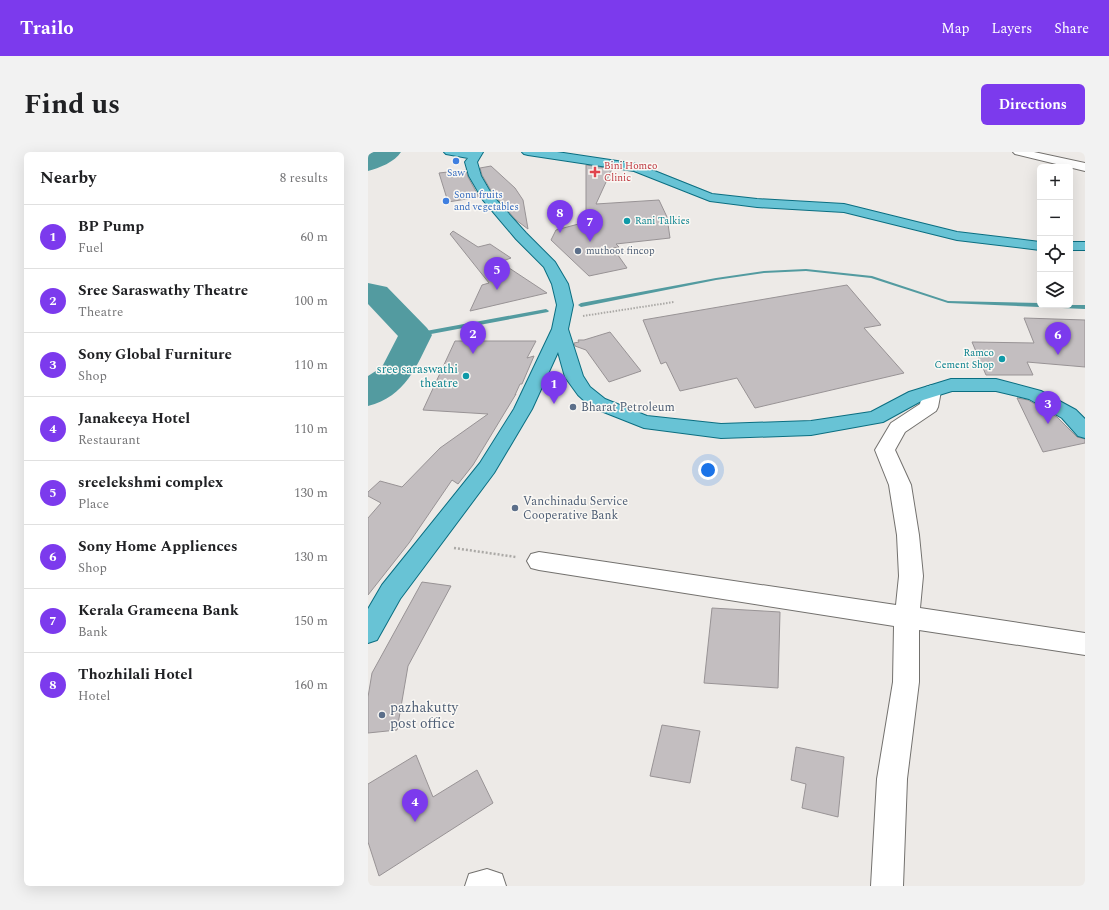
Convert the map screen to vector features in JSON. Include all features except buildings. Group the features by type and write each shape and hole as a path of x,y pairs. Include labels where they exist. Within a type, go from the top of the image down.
{"main road":[{"path":"368,632 391,592 487,468 523,409 561,325 565,305 560,284 550,265 521,236 487,197 475,176 471,162 476,153 450,152"},
{"path":"528,152 570,156 637,168 710,197 756,203 844,208 957,236 1037,246"},
{"path":"1073,246 1085,246"},
{"path":"561,325 574,377 584,391 598,403 644,422 721,431 811,428 876,418 916,396 951,385 996,385 1035,395 1069,414 1085,431"}],"street":[{"path":"1018,152 1085,167"},
{"path":"887,886 892,779 906,682 906,617 911,576 908,535 900,485 885,450 898,428 929,406 932,391"},
{"path":"539,561 1085,644"},
{"path":"481,886 490,886"}],"path":[{"path":"561,325 585,316 674,302"},
{"path":"427,544 539,561"}],"waterway":[{"path":"368,164 390,152"},
{"path":"581,305 716,279 764,272 806,270 872,277 948,302 1037,305"},
{"path":"368,292 376,294 415,335 396,373 368,394"},
{"path":"1073,306 1085,307"},
{"path":"415,335 546,311"}],"place":[{"name":"Saw","path":"456,161"},
{"name":"Bini Homeo Clinic","path":"595,172"},
{"name":"Sonu fruits and vegetables","path":"446,201"},
{"name":"Rani Talkies","path":"627,221"},
{"name":"Thozhilali Hotel","path":"560,233"},
{"name":"Kerala Grameena Bank","path":"590,242"},
{"name":"muthoot fincop","path":"578,251"},
{"name":"sreelekshmi complex","path":"497,290"},
{"name":"Sree Saraswathy Theatre","path":"473,354"},
{"name":"Sony Home Appliences","path":"1058,355"},
{"name":"Ramco Cement Shop","path":"1002,359"},
{"name":"sree saraswathi theatre","path":"466,376"},
{"name":"BP Pump","path":"554,404"},
{"name":"Bharat Petroleum","path":"573,407"},
{"name":"Sony Global Furniture","path":"1048,424"},
{"name":"Vanchinadu Service Cooperative Bank","path":"515,508"},
{"name":"pazhakutty post office","path":"382,715"},
{"name":"Janakeeya Hotel","path":"415,822"}]}
